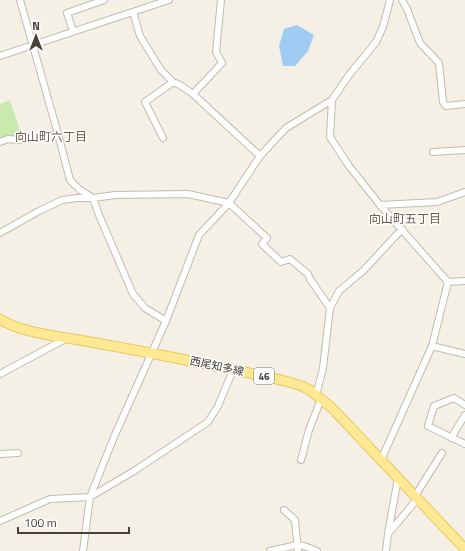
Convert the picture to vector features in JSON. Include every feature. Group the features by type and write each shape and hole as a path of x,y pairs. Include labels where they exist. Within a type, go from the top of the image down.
{"main road":[{"name":"西尾知多線","path":"0,320 6,324 31,331 152,353 296,384 308,389 332,408 465,549"}],"street":[{"path":"20,0 70,180 80,190 93,198 133,294 145,308 166,321"},
{"path":"73,31 67,13 92,2 104,0"},
{"path":"0,56 169,0"},
{"path":"193,94 222,63 216,52 221,0"},
{"path":"83,551 90,496 114,436 166,321 199,235 229,203 260,156 286,128 332,100 349,75 376,42 383,27 390,0"},
{"path":"402,0 420,43 439,63 443,102 446,106 465,104"},
{"path":"133,12 140,36 161,70 173,82 193,94 260,156"},
{"path":"163,138 145,102 173,82"},
{"path":"332,100 330,137 349,166 380,205 448,282"},
{"path":"0,142 8,139 19,140 58,134"},
{"path":"433,152 465,150"},
{"path":"380,205 438,202 465,192"},
{"path":"0,232 62,200 77,198 93,198 115,195 188,194 229,203 267,238 262,244 281,262 290,259 308,274 330,308"},
{"path":"301,460 319,398 330,308 339,291 363,271 402,229"},
{"path":"448,282 465,281"},
{"path":"381,460 432,346 448,282"},
{"path":"0,374 67,338"},
{"path":"432,346 465,354"},
{"path":"0,521 50,499 90,496 134,471 208,422 218,406 233,370"},
{"path":"465,405 454,398 434,406 428,426 465,444"},
{"path":"452,438 465,415"},
{"path":"0,454 18,453"},
{"path":"388,534 416,497 442,453"},
{"path":"386,551 398,478"},
{"path":"284,510 295,520 297,548"},
{"path":"270,551 304,546 316,551"}],"green space":[{"path":"10,100 22,136 0,139 0,104"}],"water":[{"path":"297,25 314,35 308,51 295,66 283,66 279,46 284,29"}],"district":[{"name":"向山町六丁目","path":"51,136"},
{"name":"向山町五丁目","path":"405,218"}]}
